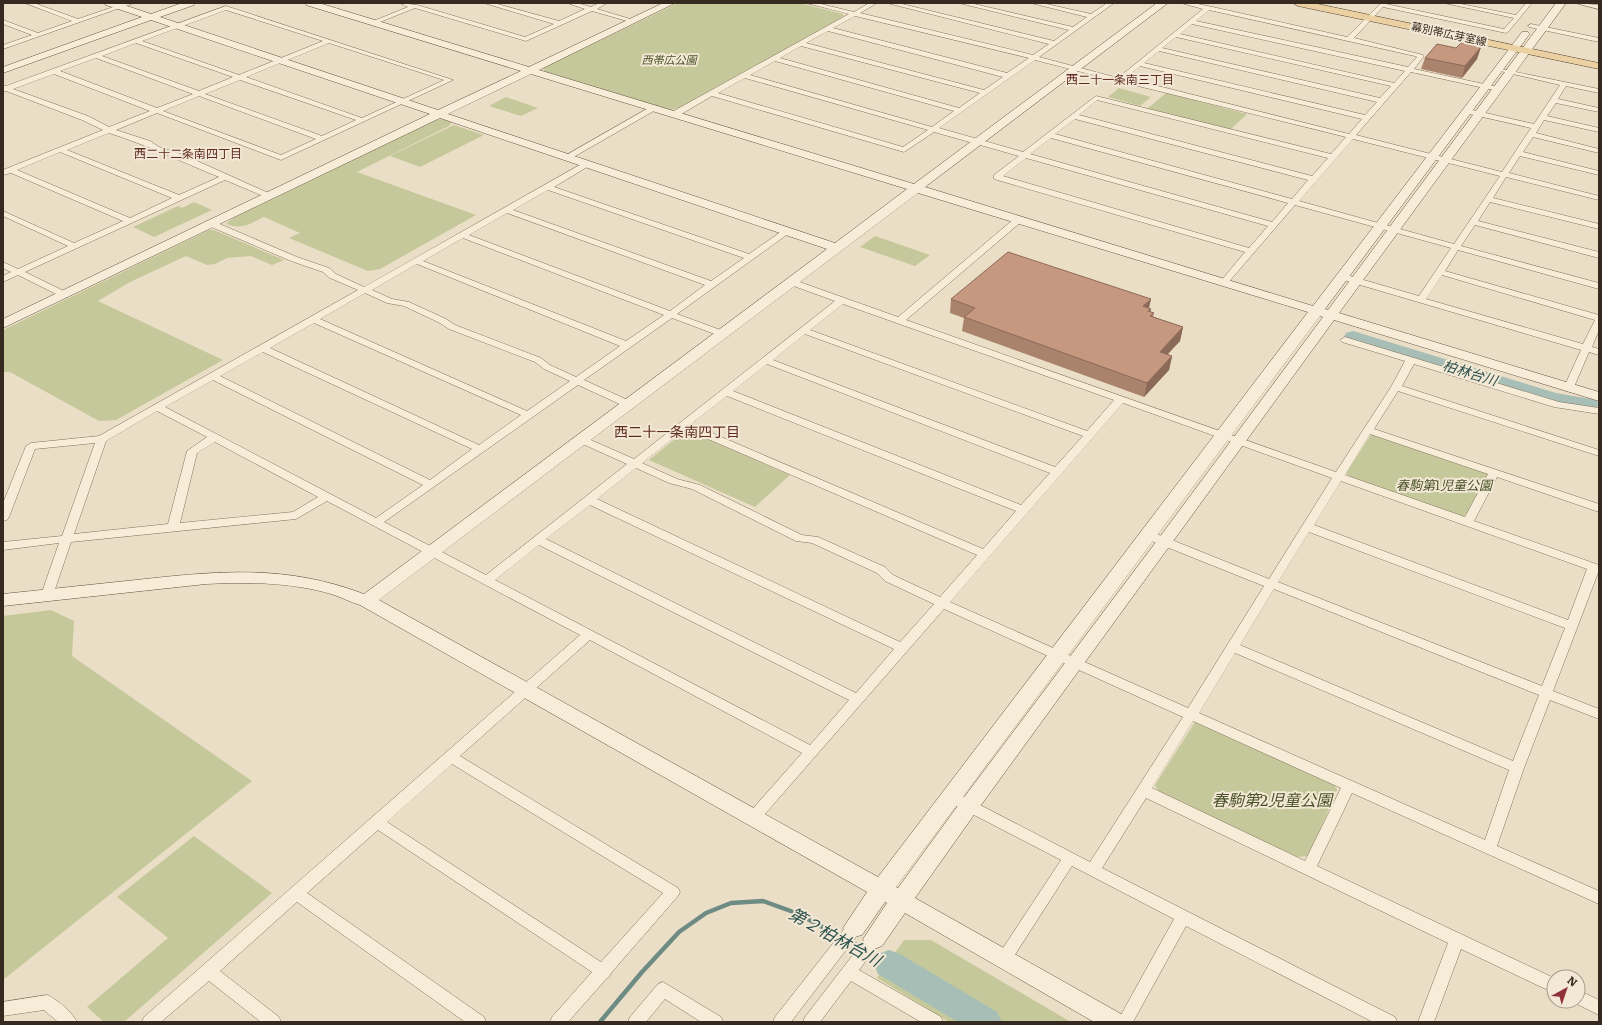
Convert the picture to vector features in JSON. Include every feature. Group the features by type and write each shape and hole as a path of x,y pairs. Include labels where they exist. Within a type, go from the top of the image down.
{"main road":[{"name":"幕別帯広芽室線","path":"1298,3 1371,16"},
{"name":"幕別帯広芽室線","path":"1316,3 1599,66"},
{"name":"幕別帯広芽室線","path":"1521,48 1599,62"}],"street":[{"path":"28,3 78,21"},
{"path":"109,3 837,248"},
{"path":"3,47 131,3"},
{"path":"3,70 180,3"},
{"path":"3,66 148,16 191,3"},
{"path":"309,3 1599,397"},
{"path":"403,3 526,39 604,3"},
{"path":"373,22 421,3"},
{"path":"487,3 559,23"},
{"path":"570,3 634,21"},
{"path":"3,324 670,3"},
{"path":"809,3 918,28 953,39 981,44 1119,80 1162,89 1245,111 1259,113 1350,137 1599,198"},
{"path":"675,114 874,3"},
{"path":"890,3 1055,43"},
{"path":"962,3 1073,29"},
{"path":"1034,3 1092,16"},
{"path":"713,94 904,150 1110,3"},
{"path":"366,601 1163,3"},
{"path":"1184,3 1421,56 1224,282"},
{"path":"1447,3 1518,17"},
{"path":"1349,39 1383,4 1506,31 1529,3"},
{"path":"782,1022 881,890 960,801 1076,663 1511,72 1521,48 1536,25 1561,3"},
{"path":"1578,3 1599,7"},
{"path":"4,89 226,8 450,80 281,158 53,72"},
{"path":"1119,80 1208,8"},
{"path":"3,22 38,35"},
{"path":"1191,22 1498,89"},
{"path":"1536,25 1597,39 1599,31"},
{"path":"828,29 1009,76"},
{"path":"1175,35 1395,85"},
{"path":"136,41 362,120"},
{"path":"7,172 329,41"},
{"path":"802,44 984,92"},
{"path":"811,1022 901,901 960,801 1058,655 1317,310 1382,226 1498,69 1521,48"},
{"path":"1158,49 1382,101"},
{"path":"96,56 323,139"},
{"path":"774,60 959,110"},
{"path":"1139,64 1366,118"},
{"path":"1498,69 1599,91"},
{"path":"745,76 1273,225"},
{"path":"1421,300 1565,83"},
{"path":"4,89 85,118 109,130 147,143 156,149 181,157 194,164 271,196"},
{"path":"1250,251 997,177 1096,98 1332,157"},
{"path":"1553,100 1599,110"},
{"path":"568,157 655,108"},
{"path":"1468,111 1535,127"},
{"path":"1073,116 1314,179"},
{"path":"1542,117 1599,130"},
{"path":"1530,134 1599,151"},
{"path":"1049,135 1294,201 1599,286"},
{"path":"61,150 178,198"},
{"path":"1518,153 1599,173"},
{"path":"3,517 31,446 101,439 588,164"},
{"path":"7,172 130,221"},
{"path":"3,279 225,177"},
{"path":"547,187 751,258"},
{"path":"1489,199 1599,227"},
{"path":"506,210 713,285"},
{"path":"3,213 74,246"},
{"path":"900,320 1018,220"},
{"path":"1472,222 1599,255"},
{"path":"212,224 294,259 326,270 333,276 390,301 406,304 444,321 452,327 538,360 547,367 628,404"},
{"path":"376,522 788,231"},
{"path":"462,235 723,334"},
{"path":"416,261 627,345"},
{"path":"3,265 65,295"},
{"path":"1440,272 1599,319 1569,387"},
{"path":"1343,277 1599,352"},
{"path":"791,282 1597,568 1572,626 1517,768 1489,849"},
{"path":"486,581 842,300"},
{"path":"313,319 528,415"},
{"path":"803,330 1089,435"},
{"path":"1345,340 1558,405 1599,411"},
{"path":"263,348 480,450"},
{"path":"765,360 1057,472"},
{"path":"1093,869 1144,790 1232,646 1272,585 1411,360"},
{"path":"212,376 430,484"},
{"path":"1396,386 1599,453"},
{"path":"726,392 1023,510"},
{"path":"753,818 1121,399"},
{"path":"157,407 812,752"},
{"path":"684,425 986,554"},
{"path":"1368,430 1599,508"},
{"path":"173,527 192,451 215,437"},
{"path":"47,595 65,539 101,439"},
{"path":"580,439 673,481 696,487 794,535 814,540 881,570 889,578 942,603 1599,898"},
{"path":"1468,521 1494,473"},
{"path":"3,546 296,515 327,496"},
{"path":"589,500 902,648"},
{"path":"1308,527 1572,626"},
{"path":"1148,535 1599,714"},
{"path":"538,540 857,699"},
{"path":"3,600 206,578 237,577 270,578 302,582 334,589 366,601 1115,1022"},
{"path":"150,1022 209,972 450,756 588,635"},
{"path":"1232,646 1517,768"},
{"path":"450,756 673,892 604,972 558,1022"},
{"path":"1309,868 1349,785"},
{"path":"1144,790 1546,982"},
{"path":"960,801 1389,1022"},
{"path":"376,822 604,972"},
{"path":"1004,959 1070,858"},
{"path":"297,894 478,1022"},
{"path":"1125,1022 1183,917"},
{"path":"1426,1022 1458,939"},
{"path":"852,967 935,1022"},
{"path":"209,972 272,1022"},
{"path":"636,1022 663,989 715,1022"},
{"path":"1586,1001 1599,1008"},
{"path":"3,1009 47,1002 70,1022"}],"green space":[{"name":"西帯広公園","path":"678,3 799,3 843,14 844,16 680,108 670,110 545,72 543,68"},
{"path":"1119,88 1151,97 1140,106 1108,97"},
{"path":"1166,93 1247,114 1230,130 1147,109"},
{"path":"506,97 538,108 521,116 489,106"},
{"path":"443,119 452,122 449,126 357,172 476,215 380,269 368,271 289,238 300,233 264,217 242,226 232,226 226,224 234,217 433,120"},
{"path":"454,125 484,135 420,167 390,156"},
{"path":"194,202 212,210 154,237 133,227 178,206 182,208"},
{"path":"209,230 214,230 284,260 272,265 251,256 227,258 215,264 207,265 186,256 130,282 98,301 223,360 116,420 99,421 10,372 3,372 3,330"},
{"path":"875,236 930,255 915,266 860,247"},
{"path":"686,430 790,475 755,507 649,460"},
{"name":"春駒第1児童公園","path":"1372,433 1488,474 1468,513 1462,517 1350,477 1346,473"},
{"path":"51,610 74,621 72,656 252,781 3,980 3,616"},
{"name":"春駒第2児童公園","path":"1195,722 1334,783 1337,790 1309,856 1297,857 1160,794 1155,785"},
{"path":"194,836 272,893 124,1022 104,1022 87,1007 168,938 117,897"},
{"path":"904,940 931,940 1071,1022 949,1022 877,978"}],"building":[{"path":"1461,43 1481,47 1465,66 1425,58 1437,44 1456,48"},
{"path":"1008,252 1151,299 1143,306 1151,309 1148,311 1154,313 1150,316 1183,327 1160,352 1172,356 1147,383 964,317 975,308 951,299"}],"waterway":[{"name":"柏林台川","path":"1353,337 1554,399 1589,404"},
{"name":"第２柏林台川","path":"600,1022 642,972 679,932 706,913 731,903 763,901 799,914 842,938"},
{"name":"第２柏林台川","path":"849,941 863,949"},
{"name":"第２柏林台川","path":"868,952 889,964"},
{"name":"第２柏林台川","path":"889,964 986,1022"}],"district":[{"name":"西二十一条南三丁目","path":"1120,80"},
{"name":"西二十二条南四丁目","path":"188,154"},
{"name":"西二十一条南四丁目","path":"677,432"}]}
